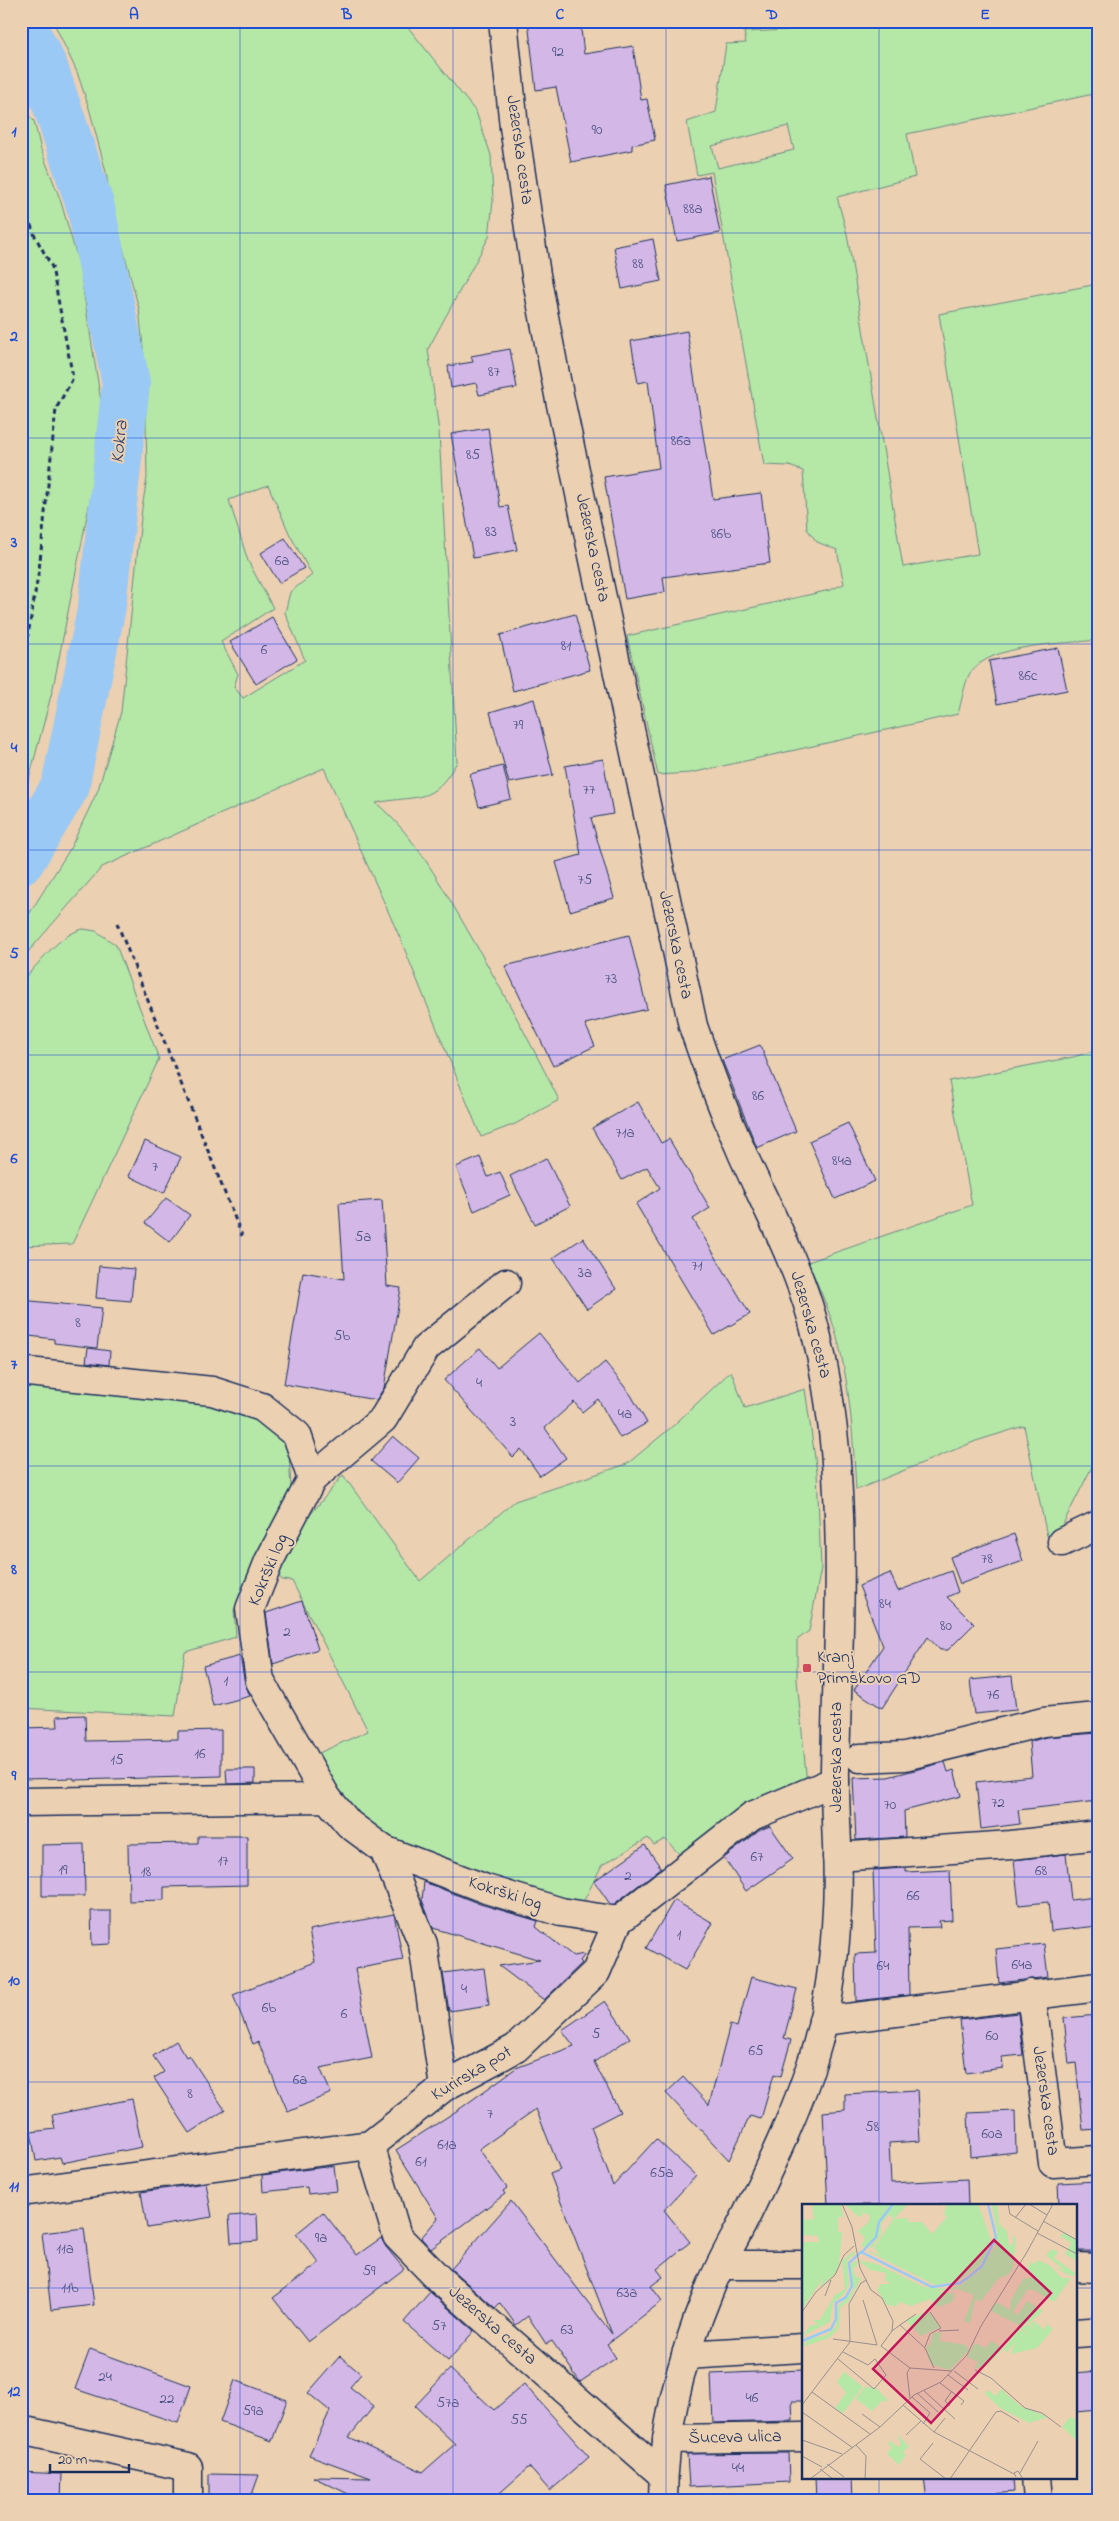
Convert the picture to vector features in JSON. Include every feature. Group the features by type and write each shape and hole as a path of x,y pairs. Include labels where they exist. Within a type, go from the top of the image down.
{"street":[{"name":"Jezerska cesta","path":"503,21 514,127 536,275 559,395 693,1026 714,1088 785,1244 811,1314 828,1383 838,1464 835,1781 838,1906 823,2021 812,2061 790,2116 751,2206 710,2288 686,2355 667,2439 663,2487"},
{"name":"Kokrški log","path":"506,1283 426,1348 383,1419 312,1479 269,1561 250,1609 260,1681 327,1798 349,1824 384,1850 486,1889 561,1912 618,1921"},
{"path":"28,1372 212,1391 262,1407 297,1435 312,1479"},
{"path":"1062,1542 1098,1526"},
{"name":"Jezerska cesta","path":"860,1758 905,1756 1043,1722 1098,1717"},
{"name":"Kurirska pot","path":"21,2192 370,2145 444,2088 516,2048 596,1972 618,1921 752,1816 835,1781"},
{"path":"21,1802 327,1798"},
{"path":"837,1856 1011,1845 1098,1835"},
{"path":"384,1850 423,1944 444,2088"},
{"path":"823,2021 1098,1987"},
{"name":"Jezerska cesta","path":"1031,1994 1053,2164 1098,2160"},
{"name":"Jezerska cesta","path":"370,2145 397,2236 441,2281 663,2487"},
{"path":"721,2265 802,2265"},
{"path":"1076,2267 1098,2268"},
{"path":"686,2355 802,2348"},
{"path":"21,2430 188,2467 188,2500"},
{"name":"Šuceva ulica","path":"667,2439 802,2437"},
{"path":"1036,2478 1038,2500"}],"path":[{"path":"21,199 35,236 52,267 73,378 56,409 39,570 21,676"},
{"path":"117,923 242,1236"}],"green space":[{"path":"53,21 403,21 476,112 491,155 493,201 489,237 428,349 439,432 457,762 440,786 432,792 414,798 376,803 402,828 433,872 499,987 559,1100 515,1124 481,1137 400,938 324,768 102,867 21,960 21,927 70,849 98,790 121,712 142,508 147,478 145,366 139,309 110,199 106,172 77,72","holes":["268,485 290,535 312,575 290,592 285,613 305,660 243,698 234,687 238,674 221,642 273,608 248,561 229,500"]},
{"path":"790,21 1098,21 1098,93 907,134 915,177 837,197 847,234 903,567 978,554 939,314 1098,284 1098,640 1048,644 1011,650 980,663 968,677 958,714 691,773 658,775 627,636 830,590 844,584 837,550 817,542 807,529 803,471 789,466 764,465 712,172 697,175 687,122 716,112 726,44 746,43 744,32 789,30","holes":["788,126 794,150 718,168 712,146"]},
{"path":"21,108 34,121 41,150 60,199 79,264 103,414 98,460 53,688 29,779 21,799"},
{"path":"83,929 96,931 116,945 159,1059 72,1244 21,1246 21,982 49,951 65,937"},
{"path":"1098,1050 1098,1455 1059,1532 1047,1536 1024,1426 976,1441 856,1490 852,1428 844,1367 831,1319 808,1262 972,1205 949,1081 1073,1057"},
{"path":"731,1371 745,1408 805,1389 817,1472 821,1568 809,1631 797,1640 797,1680 807,1784 680,1855 665,1839 654,1845 648,1838 602,1865 579,1910 371,1833 310,1757 368,1731 292,1581 282,1580 273,1568 292,1537 343,1475 420,1581 515,1501 627,1464 674,1425"},
{"path":"21,1384 152,1397 243,1409 283,1437 289,1453 291,1489 234,1610 236,1637 185,1652 175,1716 21,1708"}],"building":[{"path":"528,21 580,21 584,54 633,46 641,100 647,99 655,140 632,145 632,150 571,162 556,87 536,90"},
{"path":"709,176 720,233 677,241 666,185"},
{"path":"653,239 661,281 622,289 614,247"},
{"path":"687,331 713,499 761,493 770,563 663,577 665,592 625,599 604,477 659,468 648,381 638,383 631,341"},
{"path":"510,349 517,388 479,395 476,383 451,388 448,366 473,362 471,356"},
{"path":"488,428 500,507 508,506 517,550 473,558 451,434"},
{"path":"285,538 304,568 279,583 261,553"},
{"path":"575,614 590,670 513,691 500,635"},
{"path":"272,617 297,659 256,684 230,642"},
{"path":"1058,648 1067,690 997,704 989,661"},
{"path":"534,699 553,775 509,783 490,712"},
{"path":"603,759 613,814 591,818 614,898 570,911 556,862 581,855 565,766"},
{"path":"503,766 511,799 479,807 470,774"},
{"path":"629,935 647,1009 585,1024 595,1046 553,1066 505,966"},
{"path":"760,1045 796,1131 757,1148 722,1060"},
{"path":"638,1102 661,1143 669,1139 710,1208 693,1219 750,1314 714,1335 636,1204 660,1188 647,1167 622,1180 592,1128"},
{"path":"848,1123 875,1181 835,1199 809,1141"},
{"path":"145,1141 181,1157 164,1193 129,1176"},
{"path":"480,1157 488,1177 500,1172 510,1195 474,1211 456,1167"},
{"path":"546,1158 570,1206 535,1224 510,1176"},
{"path":"166,1198 190,1215 170,1242 145,1223"},
{"path":"382,1200 387,1286 401,1288 384,1388 376,1400 284,1384 303,1272 344,1279 339,1203"},
{"path":"583,1238 616,1289 587,1309 553,1258"},
{"path":"99,1266 134,1269 131,1301 96,1298"},
{"path":"21,1300 102,1308 97,1348 54,1343 54,1339 21,1335"},
{"path":"539,1333 580,1383 605,1362 631,1395 647,1423 620,1438 598,1399 582,1412 574,1402 545,1428 566,1458 540,1476 521,1449 513,1457 444,1380 480,1348 497,1368"},
{"path":"88,1348 110,1351 109,1365 86,1362"},
{"path":"393,1436 419,1458 397,1483 371,1461"},
{"path":"1014,1534 1023,1561 960,1584 950,1557"},
{"path":"951,1571 958,1592 947,1597 974,1624 948,1650 940,1650 928,1637 882,1708 854,1690 883,1646 859,1586 890,1573 898,1591"},
{"path":"302,1601 318,1649 273,1664 266,1613"},
{"path":"240,1656 245,1684 250,1696 213,1706 203,1666"},
{"path":"1012,1676 1016,1710 974,1714 970,1680"},
{"path":"85,1715 86,1741 178,1739 178,1731 221,1730 221,1776 74,1780 74,1778 21,1779 21,1728 58,1727 57,1716"},
{"path":"1098,1733 1098,1801 1018,1810 1020,1824 981,1829 976,1782 1032,1776 1029,1742 1046,1737"},
{"path":"945,1762 948,1772 954,1770 961,1796 904,1811 905,1837 856,1840 853,1778 888,1777"},
{"path":"226,1769 255,1769 255,1783 227,1784"},
{"path":"770,1826 793,1859 746,1891 724,1858 760,1830"},
{"path":"198,1836 247,1836 247,1885 164,1887 164,1900 129,1901 128,1844 198,1843"},
{"path":"84,1844 85,1896 42,1896 42,1845"},
{"path":"645,1845 661,1868 614,1904 610,1904 594,1881"},
{"path":"1066,1854 1071,1900 1095,1897 1098,1926 1051,1931 1048,1902 1019,1905 1014,1860"},
{"path":"906,1868 906,1872 950,1870 952,1920 939,1921 940,1927 908,1928 909,1995 856,2001 855,1954 876,1953 873,1870"},
{"path":"424,1882 480,1904 538,1921 536,1927 573,1956 585,1954 580,1961 582,1963 544,2000 499,1966 540,1960 433,1928 422,1900"},
{"path":"674,1900 713,1923 685,1970 646,1948"},
{"path":"91,1911 111,1911 111,1944 92,1945"},
{"path":"394,1914 403,1960 355,1969 372,2058 320,2068 331,2093 288,2112 258,2042 253,2044 233,1995 315,1962 309,1930"},
{"path":"1044,1944 1048,1977 999,1983 996,1949"},
{"path":"484,1968 489,2005 449,2011 443,1973"},
{"path":"751,1977 797,1989 784,2038 791,2040 781,2076 774,2074 761,2119 750,2116 729,2160 666,2093 683,2077 709,2105 730,2025 737,2027"},
{"path":"605,2001 630,2038 594,2062 620,2112 591,2127 613,2186 656,2139 696,2176 664,2210 690,2242 657,2269 663,2277 651,2286 662,2301 607,2344 616,2358 580,2382 552,2341 546,2344 528,2316 516,2325 500,2303 495,2308 451,2269 511,2201 612,2334 550,2174 560,2170 536,2109 479,2149 507,2188 503,2191 505,2194 431,2249 421,2238 438,2218 396,2150 461,2108 516,2068 574,2046 562,2030"},
{"path":"1018,2013 1023,2055 1002,2057 1003,2068 966,2073 960,2020"},
{"path":"1098,2015 1098,2129 1083,2130 1076,2063 1069,2064 1064,2018"},
{"path":"176,2041 186,2057 189,2055 225,2110 190,2133 154,2078 164,2072 153,2056"},
{"path":"917,2090 920,2141 889,2143 891,2183 967,2179 968,2204 828,2204 823,2112 845,2110 845,2094"},
{"path":"132,2099 142,2147 62,2163 60,2157 36,2161 31,2132 55,2129 52,2115"},
{"path":"1015,2111 1016,2152 970,2157 968,2113"},
{"path":"334,2166 337,2191 308,2194 307,2187 263,2192 262,2175"},
{"path":"1098,2181 1098,2251 1076,2251 1076,2204 1059,2204 1058,2183"},
{"path":"206,2183 212,2217 147,2228 141,2192"},
{"path":"323,2212 357,2255 381,2238 404,2269 308,2342 273,2298 319,2263 296,2234"},
{"path":"257,2214 258,2241 231,2243 229,2216"},
{"path":"84,2228 94,2305 51,2310 42,2233"},
{"path":"430,2292 474,2331 448,2361 404,2322"},
{"path":"90,2349 191,2386 178,2423 75,2389"},
{"path":"340,2356 361,2374 350,2387 374,2406 349,2437 423,2472 455,2444 415,2406 450,2369 494,2410 524,2384 589,2457 550,2491 529,2467 492,2500 361,2500 313,2477 371,2478 309,2455 330,2411 308,2393"},
{"path":"802,2370 802,2401 792,2401 793,2421 713,2423 711,2374"},
{"path":"1098,2371 1098,2410 1076,2412 1076,2373"},
{"path":"235,2380 287,2400 272,2441 220,2422"},
{"path":"788,2453 789,2482 689,2487 687,2454"},
{"path":"21,2472 62,2474 61,2500 21,2500"},
{"path":"209,2474 259,2475 250,2500 209,2500"},
{"path":"815,2478 852,2478 853,2500 816,2500"},
{"path":"924,2478 1013,2478 1014,2492 927,2500"}],"waterway":[{"name":"Kokra","path":"21,23 44,68 91,208 126,383 102,606 65,787 21,860"}],"place":[{"name":"Kranj Primskovo GD","path":"807,1668"}]}
